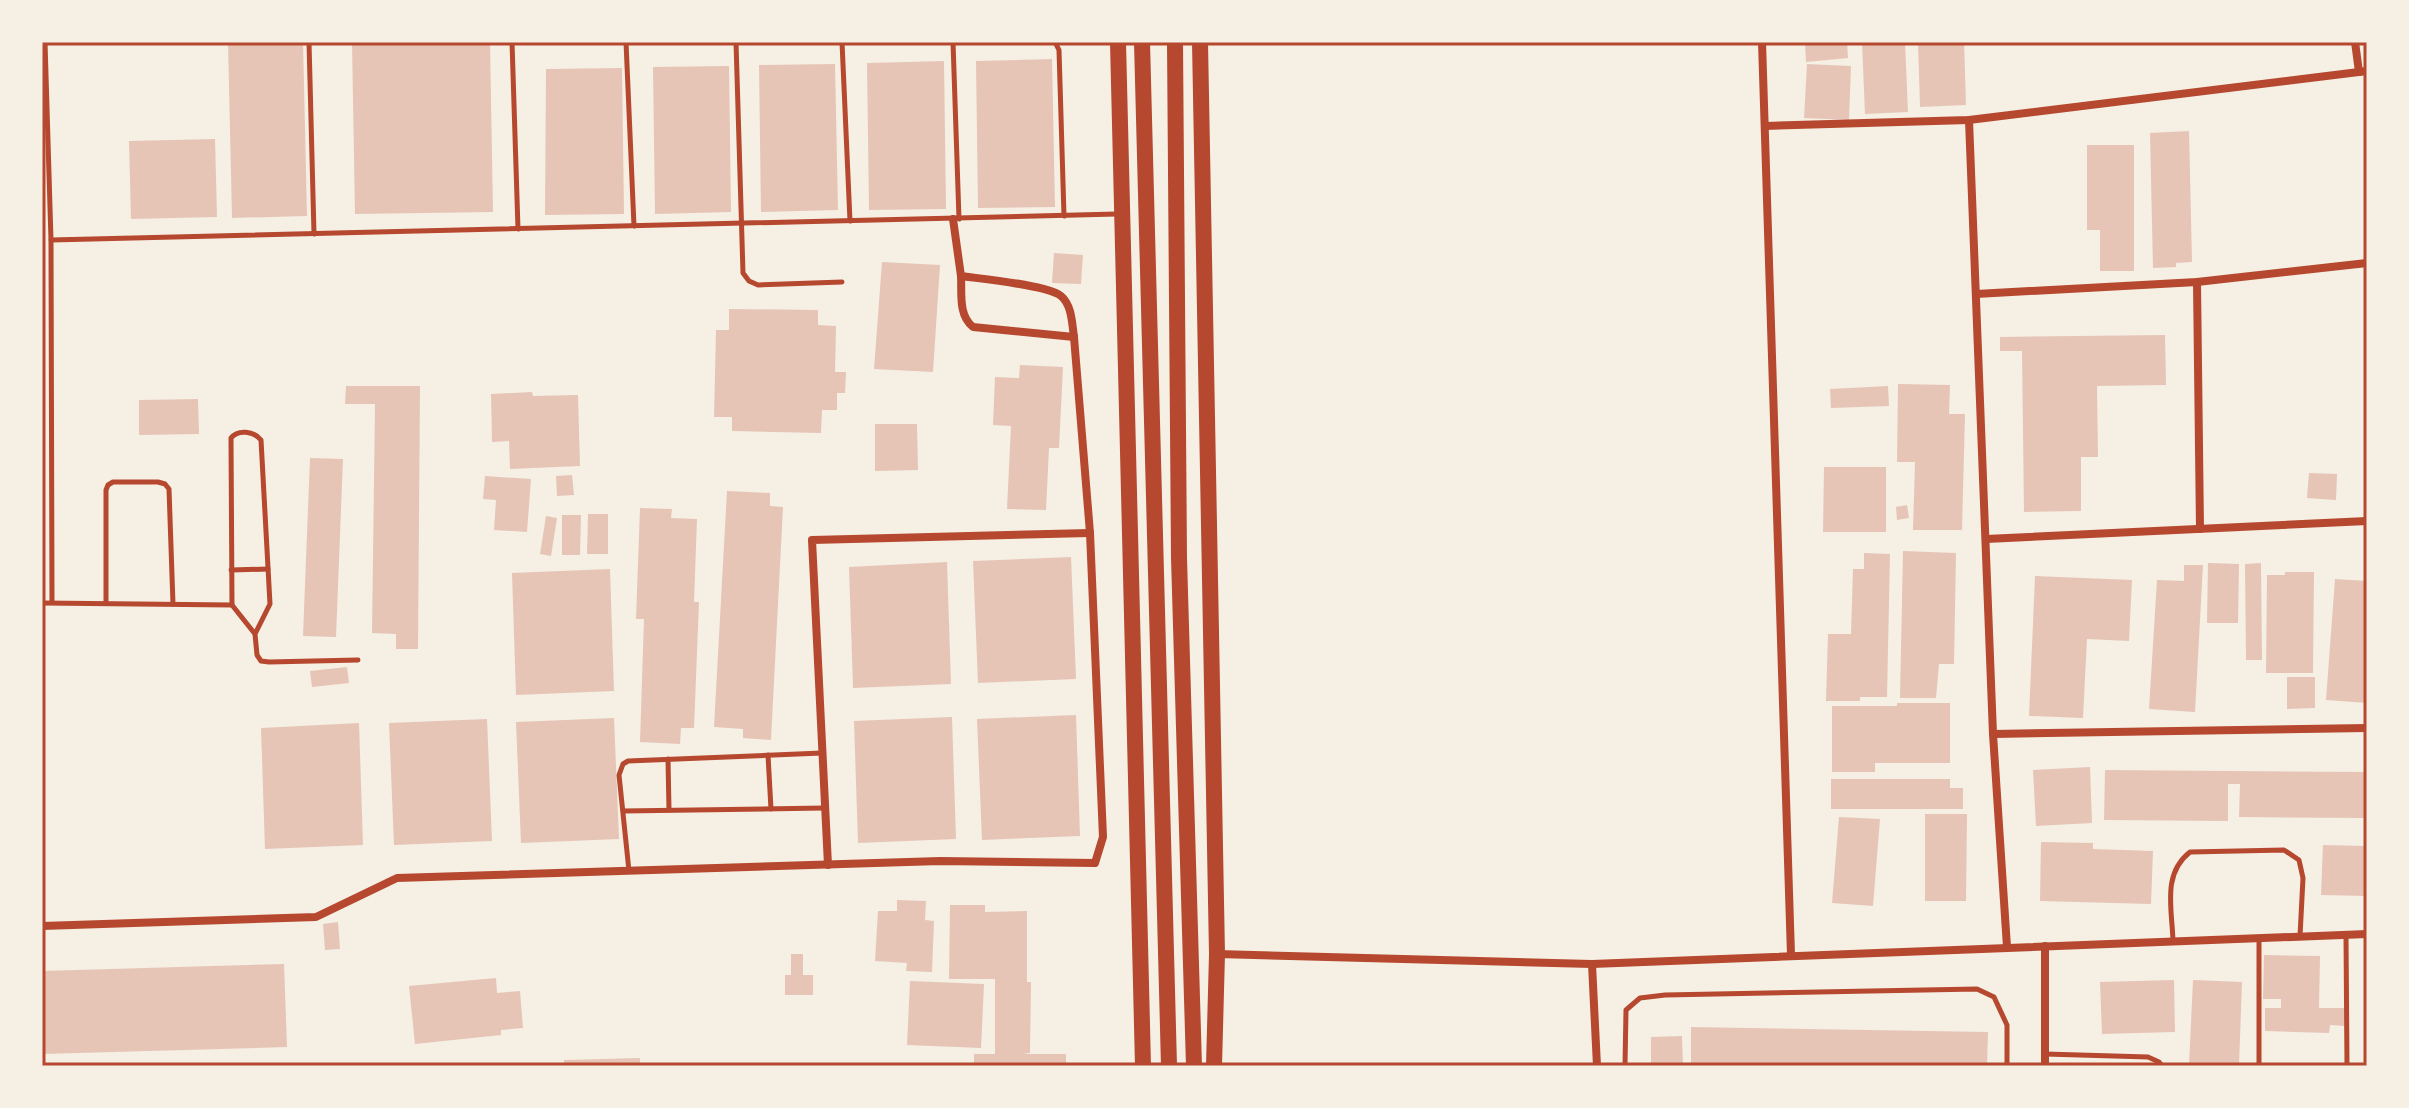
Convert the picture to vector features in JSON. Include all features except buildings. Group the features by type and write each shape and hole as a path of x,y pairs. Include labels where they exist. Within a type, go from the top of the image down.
{"main road":[{"path":"1118,42 1143,1066"},
{"path":"1142,42 1169,1066"},
{"path":"1175,42 1179,558 1194,1066"},
{"path":"1200,42 1217,954 1214,1066"}],"street":[{"path":"1762,42 1791,955"},
{"path":"1765,126 1969,120 2363,71 2358,42"},
{"path":"1969,120 1993,734 2007,947"},
{"path":"956,219 963,315 967,322 973,327 1074,337"},
{"path":"1976,294 2197,282 2367,263"},
{"path":"42,926 316,917 397,878 940,861 1095,863 1103,837 1090,533 1069,308 1061,296 1047,290 961,276"},
{"path":"2197,282 2200,529"},
{"path":"1986,539 2367,521"},
{"path":"828,865 812,540 1090,533"},
{"path":"1993,734 2367,728"},
{"path":"1217,954 1592,964 2367,934"},
{"path":"2045,946 2045,1066"},
{"path":"1592,964 1597,1066"}],"lane":[{"path":"45,42 51,240 52,602"},
{"path":"309,42 314,234"},
{"path":"515,42 512,42 518,229"},
{"path":"626,42 634,226"},
{"path":"736,42 743,273 749,281 758,285 842,282"},
{"path":"842,42 850,221"},
{"path":"953,42 956,219"},
{"path":"1055,42 1059,50 1064,216"},
{"path":"51,240 1122,214"},
{"path":"255,634 232,605 231,438 237,433 253,433 261,440 270,604 255,634 257,655 261,661 358,660"},
{"path":"106,603 108,485 113,482 158,482 169,489 173,604"},
{"path":"231,570 268,569"},
{"path":"42,603 232,605"},
{"path":"629,871 619,775 623,764 634,760 823,753"},
{"path":"768,755 771,809"},
{"path":"668,759 669,810"},
{"path":"623,811 825,808"},
{"path":"2173,941 2171,878 2178,862 2190,852 2284,850 2299,860 2303,878 2300,936"},
{"path":"2346,935 2347,1066"},
{"path":"2259,938 2259,1066"},
{"path":"1625,1066 1626,1010 1640,998 1977,989 1994,997 2007,1025 2007,1066"},
{"path":"2045,1054 2148,1057 2162,1066"}]}
